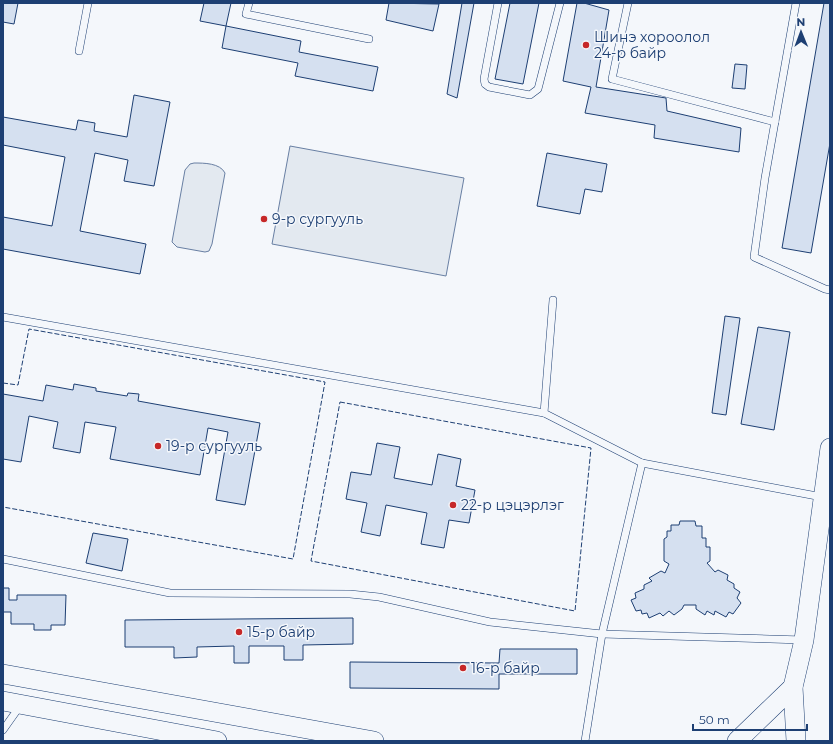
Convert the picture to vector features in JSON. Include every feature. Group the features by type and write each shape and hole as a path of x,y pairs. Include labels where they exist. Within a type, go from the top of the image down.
{"main road":[{"path":"796,741 793,687 804,640 827,498 830,448"},
{"path":"3,674 374,741"},
{"path":"737,741 793,687"},
{"path":"3,701 217,741"}],"lane":[{"path":"79,51 88,3"},
{"path":"248,3 246,14 369,39"},
{"path":"498,3 484,80 485,84 530,95 538,89 560,3"},
{"path":"628,3 612,79 775,122"},
{"path":"796,3 765,178 754,257 830,290"},
{"path":"544,413 553,300"},
{"path":"3,317 544,413 642,463 827,498"},
{"path":"585,741 602,634 642,463"},
{"path":"3,559 170,593 350,594 380,597 490,622 602,634 804,640"},
{"path":"3,730 21,705"}],"shaded area":[{"path":"290,146 464,178 446,276 272,244"},
{"path":"190,164 216,165 225,173 212,244 209,251 205,252 177,247 172,242 185,170"}],"building":[{"path":"3,3 18,3 14,24 3,22"},
{"path":"204,3 231,3 226,26 200,21"},
{"path":"389,3 439,4 433,31 386,20"},
{"path":"462,3 474,3 457,98 447,94"},
{"path":"510,3 539,3 523,84 495,79"},
{"name":"Шинэ хороолол 24-р байр","path":"577,3 584,3 609,10 596,87 666,98 667,111 741,128 739,152 654,138 655,125 585,113 591,87 563,81"},
{"path":"824,3 830,3 830,143 811,253 782,248"},
{"path":"226,26 301,41 299,52 378,67 373,91 295,76 298,63 222,48"},
{"path":"735,64 747,65 745,89 732,88"},
{"path":"134,95 170,102 154,186 124,181 128,160 95,153 80,231 146,244 140,274 3,249 3,217 52,226 65,157 3,145 3,117 76,130 78,120 95,123 94,131 127,137"},
{"path":"547,153 607,164 602,192 585,189 580,214 537,206"},
{"path":"725,316 740,318 726,415 712,413"},
{"path":"758,327 790,332 774,430 741,424"},
{"name":"19-р сургууль","path":"74,384 96,388 96,391 127,396 128,393 139,394 138,401 260,423 245,505 216,500 228,432 208,428 200,475 110,459 116,427 85,422 80,453 53,448 58,422 29,416 21,462 3,459 3,394 43,401 46,385 73,390"},
{"name":"22-р цэцэрлэг","path":"377,443 400,447 394,478 432,485 438,454 461,459 456,486 475,490 469,523 449,520 444,548 421,544 427,513 386,505 380,536 361,532 367,503 346,499 351,472 371,475"},
{"path":"680,521 695,521 696,526 702,526 702,538 706,538 706,547 710,547 710,561 707,563 715,572 718,570 728,575 727,580 734,584 734,588 740,592 737,598 741,603 733,614 729,612 726,617 715,611 714,615 707,611 705,615 696,609 696,605 684,605 682,609 674,615 669,611 663,616 660,613 649,618 647,613 642,614 641,610 636,611 631,600 636,598 635,593 644,589 644,585 652,581 649,578 661,571 665,573 669,564 664,561 664,539 667,537 667,531 671,531 671,525 679,525"},
{"path":"93,533 128,539 122,571 86,563"},
{"path":"3,588 9,588 9,600 17,600 17,595 66,595 65,625 51,625 51,630 34,630 34,624 11,624 11,612 3,612"},
{"name":"15-р байр","path":"353,618 353,644 303,645 303,660 284,660 284,646 249,646 249,663 234,663 234,646 197,647 197,657 174,658 174,647 125,647 125,620"},
{"name":"16-р байр","path":"500,649 577,649 577,674 499,674 499,689 350,688 350,662 499,663"}],"fence":[{"path":"3,383 18,385 29,329 325,382 293,559 3,507"},
{"path":"340,402 591,448 575,611 311,561 340,402"}],"place":[{"name":"Шинэ хороолол 24-р байр","path":"586,45"},
{"name":"9-р сургууль","path":"264,219"},
{"name":"19-р сургууль","path":"158,446"},
{"name":"22-р цэцэрлэг","path":"453,505"},
{"name":"15-р байр","path":"239,632"},
{"name":"16-р байр","path":"463,668"}]}
